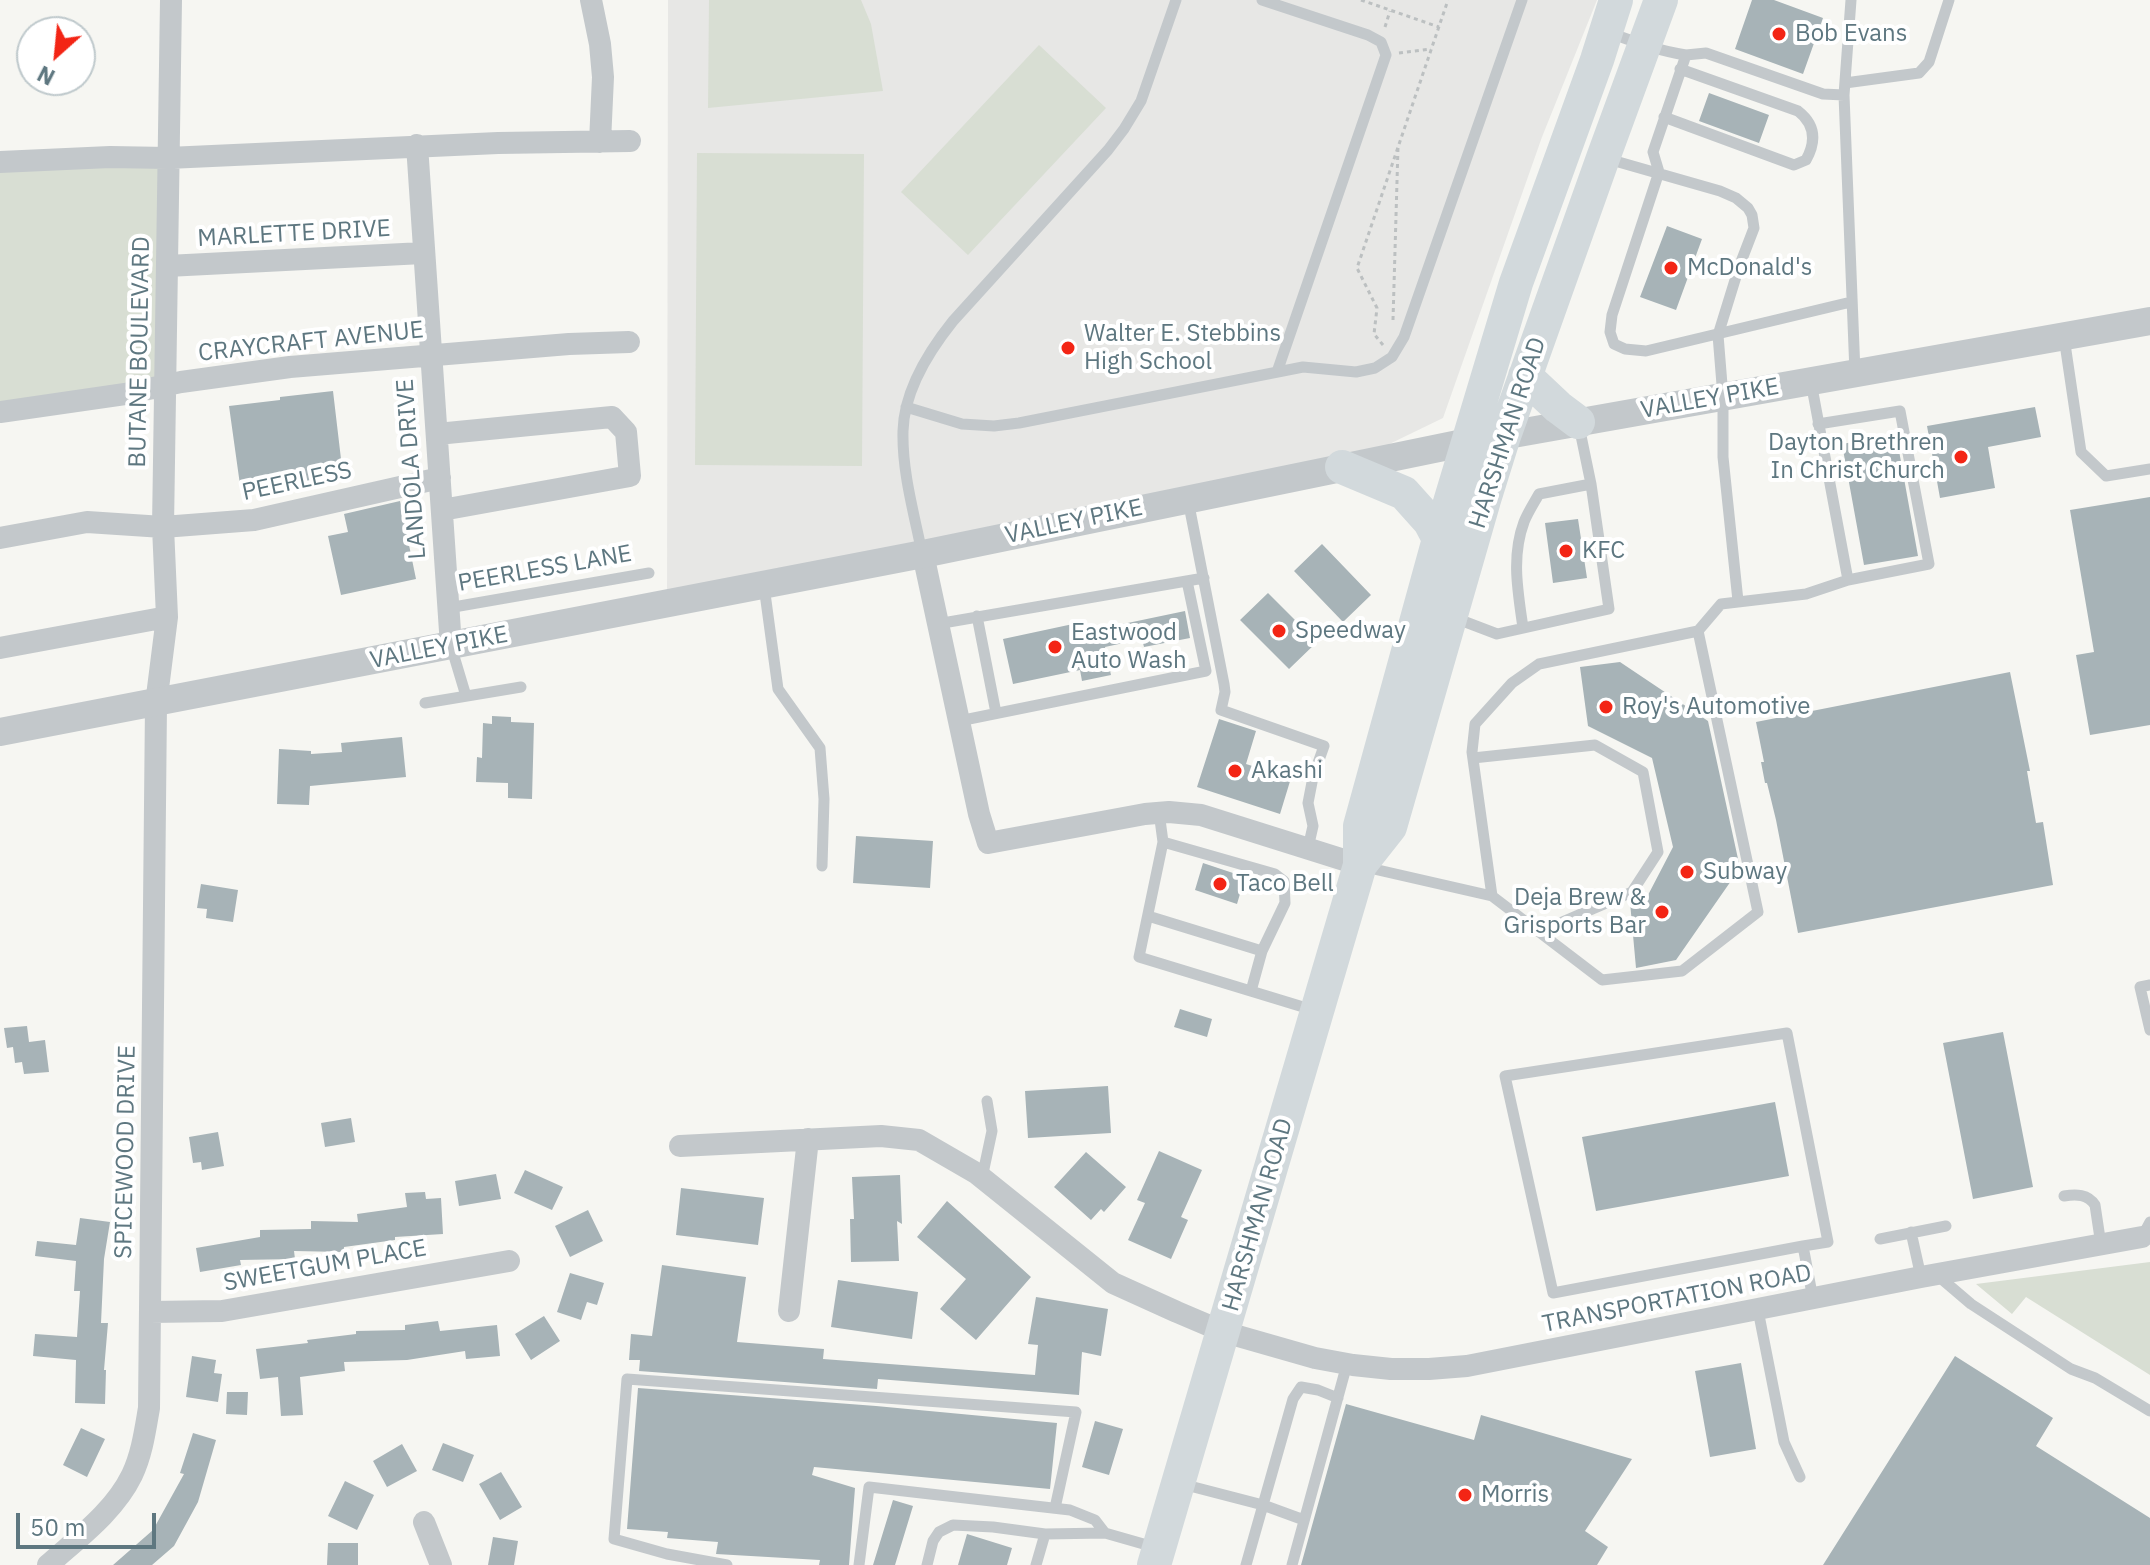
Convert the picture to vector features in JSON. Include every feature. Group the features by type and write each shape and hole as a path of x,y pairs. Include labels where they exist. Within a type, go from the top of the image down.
{"main road":[{"name":"HARSHMAN ROAD","path":"1360,865 1390,827 1504,436 1661,0"},
{"name":"HARSHMAN ROAD","path":"1156,1557 1360,865 1360,826 1439,539 1516,283 1611,16"},
{"path":"1525,376 1578,422"},
{"path":"1342,467 1404,493 1430,522 1439,539"}],"street":[{"name":"BUTANE BOULEVARD","path":"156,704 167,617 163,527 171,0"},
{"path":"591,0 603,77 600,142"},
{"path":"0,162 168,158 417,145 630,141"},
{"name":"LANDOLA DRIVE","path":"417,145 451,646"},
{"name":"MARLETTE DRIVE","path":"167,266 423,253"},
{"name":"VALLEY PIKE","path":"0,732 923,554 1468,442 2150,321"},
{"name":"CRAYCRAFT AVENUE","path":"0,412 290,367 569,344 629,342"},
{"path":"437,434 612,417 626,432 630,476 442,510"},
{"name":"PEERLESS","path":"0,538 87,522 163,527 254,520 440,478"},
{"path":"923,554 979,814 988,843 1159,812 1201,815 1360,865"},
{"path":"0,648 167,617"},
{"name":"SPICEWOOD DRIVE","path":"48,1565 107,1511 122,1493 141,1453 149,1408 156,704"},
{"name":"TRANSPORTATION ROAD","path":"680,1146 881,1136 919,1140 982,1178 1113,1283 1224,1332 1315,1358 1391,1369 1467,1366 2101,1245 2146,1230"},
{"path":"789,1311 808,1139"},
{"name":"SWEETGUM PLACE","path":"150,1312 222,1311 509,1261"},
{"path":"424,1522 441,1565"}],"lane":[{"path":"923,554 904,456 903,429 906,407 921,369 944,332 1124,129 1141,101 1176,0"},
{"path":"1262,0 1368,35 1381,42 1386,55 1277,372"},
{"path":"906,407 962,424 994,426 1303,367 1356,372 1375,368 1392,357 1404,337 1522,0"},
{"path":"1851,0 1844,89 1855,374"},
{"path":"1611,16 1646,46 1686,55 1706,53 1823,94 1919,73 1929,62 1949,0"},
{"path":"1686,55 1653,152 1659,172 1612,315 1610,332 1614,344 1625,349 1646,351 1851,302"},
{"path":"1664,117 1794,165 1806,160 1812,146 1811,124 1798,111 1680,69"},
{"path":"1603,158 1720,191 1736,198 1752,215 1754,228 1718,335 1723,397 1723,457 1738,601"},
{"path":"2064,337 2081,452 2106,476 2150,469"},
{"path":"1811,381 1848,580"},
{"path":"1492,896 1473,758 1475,724 1512,683 1539,664 1698,631 1721,604 1806,594 1848,580 1929,564 1900,411 1818,424"},
{"path":"1450,617 1497,634 1609,609 1591,484 1578,422"},
{"path":"1523,628 1515,554 1524,521 1539,494 1591,484"},
{"path":"1188,499 1225,692 1221,710 1324,746 1308,803 1313,826 1308,848"},
{"name":"PEERLESS LANE","path":"448,608 649,573"},
{"path":"937,624 1204,578"},
{"path":"959,721 1206,671 1187,581"},
{"path":"764,585 778,689 820,748 824,799 822,866"},
{"path":"977,616 996,713"},
{"path":"1360,865 1492,896 1602,980 1682,971 1758,912 1698,631"},
{"path":"451,646 466,696"},
{"path":"425,703 521,687"},
{"path":"1473,758 1595,745 1643,772 1658,852 1632,892 1539,932"},
{"path":"1159,812 1163,842 1139,957 1317,1011"},
{"path":"1163,842 1275,874 1284,881 1285,903 1262,951 1251,991"},
{"path":"1148,916 1262,951"},
{"path":"2150,985 2140,987 2150,1030"},
{"path":"1787,1033 1828,1242 1803,1246 1553,1293 1505,1076 1787,1033"},
{"path":"982,1178 992,1131 987,1101"},
{"path":"2064,1196 2075,1194 2092,1200 2101,1245"},
{"path":"1880,1239 1946,1226"},
{"path":"1911,1232 1929,1276 2071,1369 2095,1378 2150,1411"},
{"path":"1803,1246 1813,1299"},
{"path":"1758,1310 1784,1442 1800,1477"},
{"path":"1292,1565 1347,1364"},
{"path":"727,1565 667,1554 614,1539 627,1379 1076,1412 1055,1508"},
{"path":"1246,1565 1293,1399 1301,1387 1338,1398"},
{"path":"1178,1482 1263,1505 1304,1520"},
{"path":"859,1565 869,1487 1070,1510 1095,1520 1105,1533"},
{"path":"927,1565 933,1541 939,1532 953,1525 1045,1534 1105,1533 1156,1557"},
{"path":"1036,1565 1045,1534"}],"path":[{"path":"1361,0 1439,27"},
{"path":"1392,357 1374,334 1377,308 1357,268 1448,0"},
{"path":"1386,55 1431,49"},
{"path":"1392,357 1398,147"}],"shaded area":[{"name":"Walter E. Stebbins High School","path":"668,0 1597,0 1542,137 1443,418 1342,467 667,604"},
{"path":"709,0 861,0 871,24 883,91 708,108"},
{"path":"1039,45 1106,108 968,255 901,192"},
{"path":"697,153 864,154 862,466 695,465"},
{"path":"168,158 166,386 0,413 0,165"},
{"path":"2150,1262 2150,1375 2026,1297 2012,1314 1976,1284"}],"building":[{"name":"Bob Evans","path":"1752,0 1774,0 1823,18 1803,74 1735,49"},
{"path":"1709,93 1769,115 1759,143 1699,121"},
{"name":"McDonald's","path":"1667,226 1702,239 1676,310 1640,297"},
{"path":"333,391 343,476 241,492 229,406"},
{"name":"Dayton Brethren In Christ Church","path":"2035,407 2041,437 1988,447 1995,488 1940,498 1927,426"},
{"path":"1896,434 1918,556 1864,565 1842,444"},
{"path":"2150,497 2150,725 2090,735 2076,655 2094,652 2070,510"},
{"path":"400,501 416,579 341,595 328,536 348,532 344,514"},
{"name":"KFC","path":"1578,519 1587,578 1553,583 1545,523"},
{"name":"Speedway","path":"1322,544 1371,595 1343,622 1294,571"},
{"name":"Speedway","path":"1268,593 1317,642 1289,669 1240,620"},
{"name":"Eastwood Auto Wash","path":"1185,611 1190,638 1144,647 1142,639 1105,647 1111,675 1082,681 1080,670 1013,684 1003,639 1073,624 1075,634"},
{"path":"1620,662 1708,721 1740,868 1676,960 1636,968 1630,902 1647,897 1673,847 1652,758 1588,726 1580,667"},
{"path":"2010,672 2030,771 2027,771 2036,823 2043,822 2053,885 1798,933 1776,820 1765,783 1756,722"},
{"path":"492,716 511,717 511,722 534,723 532,799 508,798 508,783 476,782 477,757 482,758 483,723 492,724"},
{"name":"Akashi","path":"1219,719 1256,731 1246,764 1291,778 1280,814 1197,787"},
{"path":"402,737 406,777 310,786 309,805 277,804 279,749 311,751 311,754 342,752 341,743"},
{"path":"856,836 933,841 930,888 853,883"},
{"name":"Taco Bell","path":"1203,863 1245,877 1237,904 1195,890"},
{"path":"201,884 238,890 233,922 206,918 207,909 197,908"},
{"path":"1180,1009 1212,1019 1207,1037 1174,1027"},
{"path":"27,1026 29,1042 45,1040 49,1072 24,1074 22,1062 15,1063 13,1047 7,1048 4,1028"},
{"path":"2003,1032 2033,1187 1973,1199 1943,1043"},
{"path":"1108,1086 1111,1133 1028,1138 1025,1091"},
{"path":"1775,1102 1789,1176 1596,1211 1582,1137"},
{"path":"351,1118 355,1142 325,1147 321,1123"},
{"path":"218,1132 224,1166 202,1170 201,1162 193,1163 189,1137"},
{"path":"1159,1151 1202,1170 1181,1217 1188,1220 1171,1259 1128,1240 1145,1203 1137,1200"},
{"path":"1086,1152 1126,1187 1104,1212 1101,1209 1091,1220 1054,1187"},
{"path":"525,1170 563,1187 552,1210 514,1193"},
{"path":"496,1174 501,1199 459,1206 455,1181"},
{"path":"900,1175 902,1224 897,1221 899,1261 851,1262 850,1219 854,1219 852,1177"},
{"path":"681,1188 764,1198 758,1245 676,1235"},
{"path":"425,1192 426,1199 441,1198 443,1234 395,1237 395,1240 344,1247 344,1252 294,1251 295,1259 240,1260 241,1265 200,1272 196,1248 260,1237 260,1230 311,1229 311,1221 358,1222 357,1214 407,1207 405,1193"},
{"path":"947,1201 1031,1277 976,1340 940,1309 966,1279 917,1237"},
{"path":"588,1210 603,1241 570,1257 555,1226"},
{"path":"80,1218 110,1222 104,1259 101,1323 108,1323 105,1404 75,1403 76,1360 33,1356 35,1334 77,1337 80,1291 74,1291 76,1261 35,1256 37,1241 76,1245"},
{"path":"662,1265 746,1277 737,1342 824,1349 823,1359 1035,1375 1038,1345 1028,1344 1036,1297 1108,1309 1101,1356 1082,1352 1079,1395 878,1379 877,1389 639,1371 640,1360 629,1360 631,1334 652,1336"},
{"path":"570,1273 604,1283 597,1305 587,1302 581,1320 557,1312"},
{"path":"838,1280 918,1292 912,1339 831,1327"},
{"path":"544,1316 560,1341 531,1360 515,1334"},
{"path":"438,1321 440,1331 497,1325 500,1356 466,1359 465,1351 407,1360 344,1362 345,1371 300,1377 303,1415 281,1416 278,1377 260,1379 256,1349 308,1343 307,1340 356,1334 356,1331 405,1330 405,1325"},
{"path":"192,1356 216,1360 214,1373 222,1374 218,1402 186,1397"},
{"path":"1955,1356 2053,1418 2036,1446 2150,1518 2150,1565 1823,1565"},
{"path":"1741,1363 1756,1449 1710,1457 1695,1371"},
{"path":"638,1388 1057,1423 1050,1489 814,1467 812,1475 855,1488 849,1565 819,1565 820,1560 716,1554 718,1542 667,1538 668,1532 627,1529"},
{"path":"227,1392 248,1392 247,1415 226,1414"},
{"name":"Morris","path":"1346,1404 1474,1440 1481,1415 1632,1459 1585,1531 1608,1547 1597,1565 1301,1565"},
{"path":"1095,1421 1123,1429 1109,1475 1082,1467"},
{"path":"81,1428 105,1439 87,1477 63,1465"},
{"path":"193,1433 216,1440 198,1502 174,1546 152,1565 113,1565 153,1530 184,1474 180,1473"},
{"path":"443,1443 474,1455 463,1482 432,1470"},
{"path":"402,1444 417,1471 387,1487 373,1461"},
{"path":"501,1472 522,1507 500,1520 479,1484"},
{"path":"345,1481 374,1495 357,1530 328,1516"},
{"path":"893,1500 913,1506 895,1565 873,1565"},
{"path":"967,1534 1012,1548 1007,1565 958,1565"},
{"path":"493,1537 518,1541 514,1565 488,1565"},
{"path":"328,1543 358,1543 358,1565 327,1565"}],"place":[{"name":"Bob Evans","path":"1779,34"},
{"name":"McDonald's","path":"1671,268"},
{"name":"Walter E. Stebbins High School","path":"1068,348"},
{"name":"Dayton Brethren In Christ Church","path":"1961,457"},
{"name":"KFC","path":"1566,551"},
{"name":"Speedway","path":"1279,631"},
{"name":"Eastwood Auto Wash","path":"1055,647"},
{"name":"Roy's Automotive","path":"1606,707"},
{"name":"Akashi","path":"1235,771"},
{"name":"Subway","path":"1687,872"},
{"name":"Taco Bell","path":"1220,884"},
{"name":"Deja Brew & Grisports Bar","path":"1662,912"},
{"name":"Morris","path":"1465,1495"}]}
